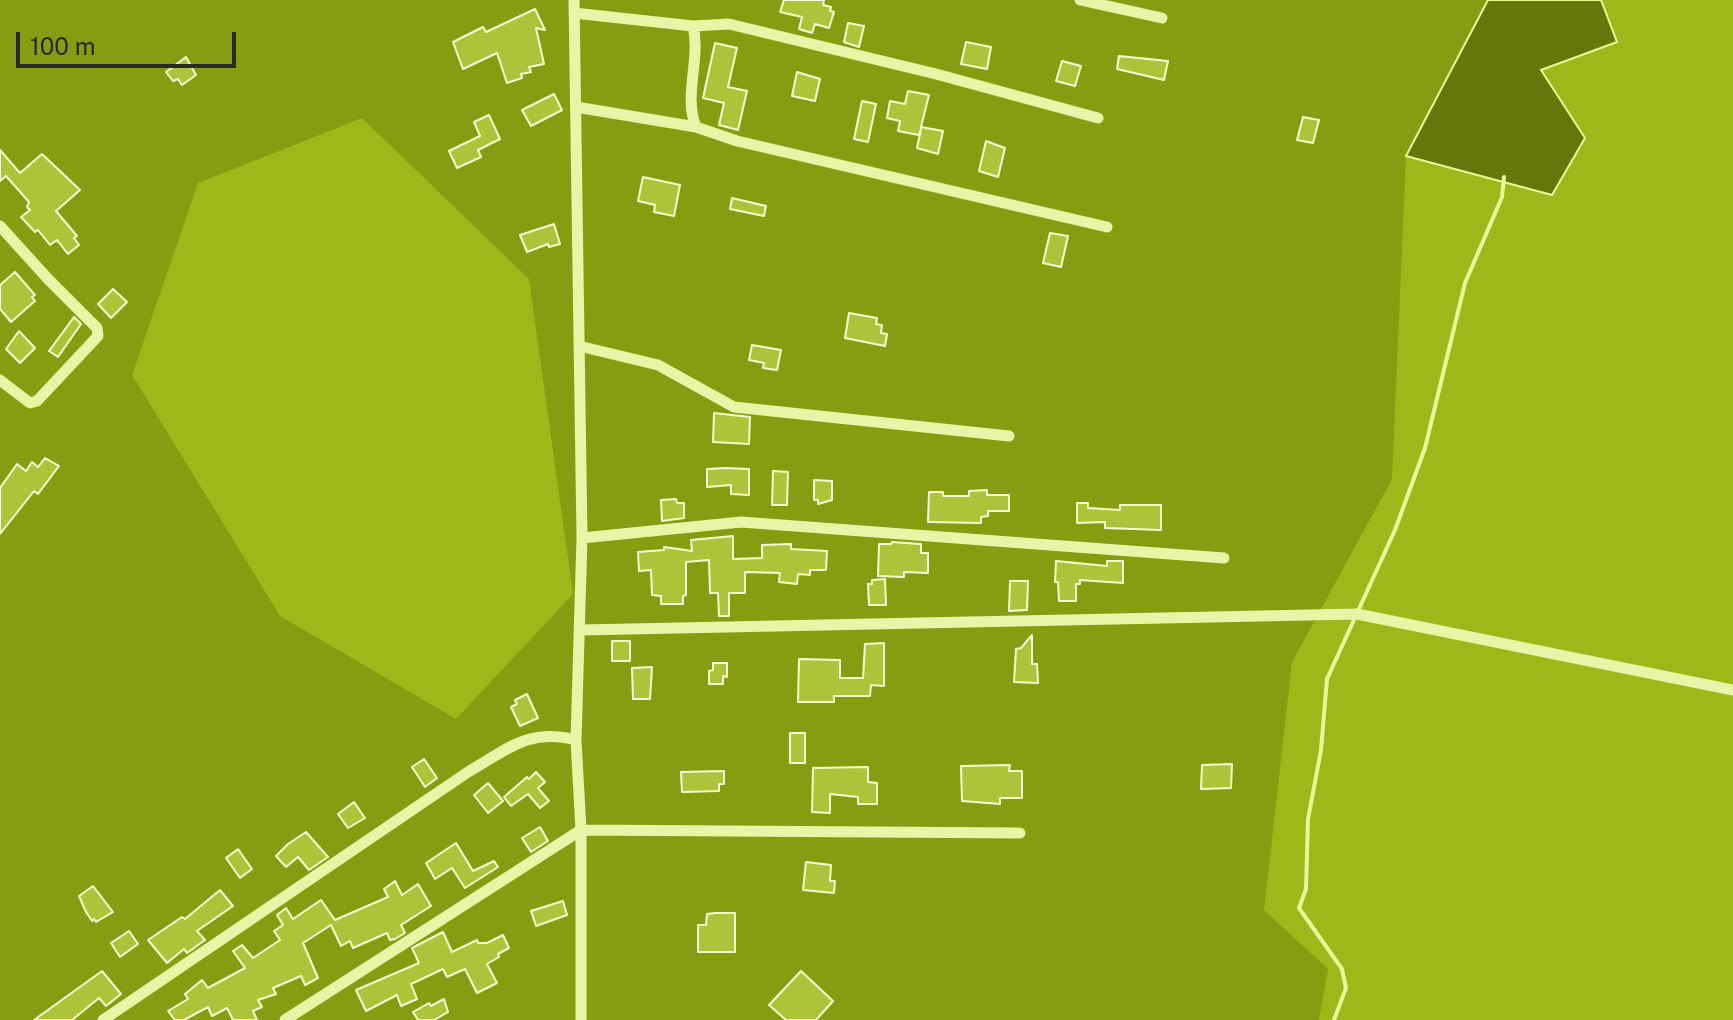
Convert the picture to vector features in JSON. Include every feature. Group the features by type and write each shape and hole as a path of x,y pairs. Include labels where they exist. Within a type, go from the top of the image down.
{"street":[{"path":"1080,0 1162,18"},
{"path":"581,1020 581,830 576,740 582,538 574,6 693,26 729,24 936,74 1098,118"},
{"path":"693,26 697,54 691,107 696,127"},
{"path":"576,107 696,127 737,141 1107,227"},
{"path":"0,226 97,328 98,336 37,401 30,403 21,398 0,380"},
{"path":"579,346 658,365 734,407 1009,436"},
{"path":"582,538 741,522 1224,558"},
{"path":"581,630 1357,614 1733,690"},
{"path":"103,1020 468,772 524,739 552,734 576,740"},
{"path":"285,1020 581,830 1020,833"}],"shaded area":[{"path":"1488,0 1601,0 1617,42 1541,70 1585,138 1552,195 1406,156"},
{"path":"1601,0 1733,0 1733,1020 1319,1020 1328,969 1264,910 1292,662 1392,479 1406,156 1552,195 1585,138 1541,70 1617,42"},
{"path":"362,118 529,279 573,594 456,719 280,616 132,375 198,183"}],"building":[{"path":"784,0 824,0 823,5 831,7 830,11 834,12 829,28 815,24 812,33 799,29 802,17 780,12"},
{"path":"535,9 545,30 536,28 544,64 529,67 531,72 507,83 497,53 463,69 453,42 483,27 486,32"},
{"path":"848,23 864,26 859,47 844,42"},
{"path":"966,42 991,47 987,69 961,64"},
{"path":"715,43 737,48 728,87 747,91 738,130 719,125 724,103 703,98"},
{"path":"1119,56 1168,61 1164,80 1117,69"},
{"path":"186,57 196,75 182,85 178,79 173,81 166,72"},
{"path":"1062,61 1081,66 1075,86 1056,81"},
{"path":"797,72 820,79 815,101 792,96"},
{"path":"908,91 929,95 921,127 943,131 938,154 917,148 921,129 919,135 898,131 900,121 887,118 890,101 905,104"},
{"path":"554,94 562,110 531,126 522,110"},
{"path":"862,101 876,104 868,142 854,139"},
{"path":"489,115 500,139 478,150 481,157 457,168 449,151 480,136 474,122"},
{"path":"1303,117 1319,120 1313,143 1297,140"},
{"path":"986,141 1005,148 998,177 979,171"},
{"path":"0,150 20,173 42,154 80,190 56,211 77,236 74,238 79,245 68,254 57,240 50,245 38,230 35,232 21,217 30,210 27,207 29,202 6,176 0,181"},
{"path":"643,177 680,185 674,216 654,212 655,205 638,201"},
{"path":"732,198 766,206 764,216 730,209"},
{"path":"554,224 560,244 549,247 548,244 527,252 520,235"},
{"path":"1050,233 1068,236 1061,267 1043,263"},
{"path":"15,272 35,295 32,297 35,301 11,322 0,309 0,285"},
{"path":"113,289 127,302 111,318 98,304"},
{"path":"849,313 877,318 876,324 882,325 881,333 887,334 885,346 845,338"},
{"path":"74,317 81,324 58,357 49,351"},
{"path":"19,331 35,348 20,363 6,349"},
{"path":"752,345 781,350 777,370 763,368 764,363 749,360"},
{"path":"714,413 750,417 749,444 713,442"},
{"path":"45,458 59,466 38,494 34,491 0,534 0,488 17,464 26,471 32,462 38,467"},
{"path":"707,469 749,469 749,495 731,494 731,485 707,487"},
{"path":"773,471 788,472 787,505 772,505"},
{"path":"814,480 832,481 832,500 818,504 818,500 814,500"},
{"path":"987,490 987,495 1009,495 1009,511 988,511 988,516 981,517 981,523 928,522 929,492 943,492 943,496 969,496 969,491"},
{"path":"676,499 677,503 684,503 684,518 662,521 661,500"},
{"path":"1077,503 1088,503 1088,508 1120,510 1120,505 1161,505 1161,530 1105,528 1105,522 1077,523"},
{"path":"733,536 733,559 762,558 762,545 791,544 791,549 827,551 826,570 810,570 810,575 798,574 797,584 779,582 780,573 745,572 745,593 729,593 729,616 719,616 718,593 710,593 709,560 686,562 683,604 661,604 661,596 652,595 651,570 639,571 638,552 664,550 664,547 692,551 691,540"},
{"path":"879,544 921,544 921,553 928,553 928,573 904,572 904,577 878,576"},
{"path":"1056,561 1107,566 1107,561 1123,561 1123,583 1080,580 1080,584 1076,584 1076,601 1059,601 1058,582 1055,582"},
{"path":"885,579 886,605 869,605 868,584 872,584 872,580"},
{"path":"1010,581 1028,581 1027,610 1009,611"},
{"path":"1032,635 1032,664 1037,664 1038,683 1014,682 1016,649 1021,648"},
{"path":"612,641 630,641 630,661 612,661"},
{"path":"884,643 884,686 871,685 870,696 834,696 834,702 798,702 799,659 840,660 840,678 863,678 865,644"},
{"path":"713,663 727,663 727,677 723,676 723,684 709,684 709,671 713,670"},
{"path":"652,667 650,699 633,699 632,668"},
{"path":"527,694 538,718 520,726 511,707 517,704 515,700"},
{"path":"790,733 805,733 805,763 790,763"},
{"path":"424,759 437,778 425,787 412,767"},
{"path":"1232,764 1231,788 1201,789 1202,765"},
{"path":"1010,765 1009,771 1022,771 1022,798 1000,798 1000,804 962,801 961,766"},
{"path":"868,767 868,782 877,783 877,804 858,804 858,797 830,794 830,813 812,812 813,768"},
{"path":"724,771 724,784 719,784 719,791 682,792 681,772"},
{"path":"536,772 545,782 538,788 549,801 540,808 528,794 511,806 504,797"},
{"path":"488,783 503,801 488,813 474,795"},
{"path":"354,802 365,818 348,828 338,814"},
{"path":"540,827 548,841 531,852 522,838"},
{"path":"306,832 328,857 309,870 298,857 286,867 276,856"},
{"path":"456,843 473,871 494,861 498,867 465,888 452,868 435,879 426,863"},
{"path":"238,849 252,869 240,878 226,858"},
{"path":"806,862 831,865 830,881 835,881 834,893 803,890"},
{"path":"395,881 402,895 418,884 431,906 401,925 405,933 395,939 390,940 387,933 353,948 350,941 341,946 331,925 303,943 318,978 305,985 301,976 273,988 276,994 258,1000 262,1007 253,1011 257,1020 233,1020 227,1008 212,1016 208,1007 184,1020 175,1020 168,1011 188,999 185,994 202,980 208,988 245,968 233,951 242,945 253,958 280,940 274,931 283,925 277,915 286,908 293,919 321,900 335,920 388,897 384,889"},
{"path":"93,886 113,912 96,922 86,912 79,896"},
{"path":"220,890 233,906 197,931 205,940 187,953 184,949 167,963 148,940 182,917 185,919"},
{"path":"563,901 567,915 536,926 531,911"},
{"path":"735,913 735,952 698,952 698,925 706,925 707,914"},
{"path":"129,931 138,944 120,957 111,943"},
{"path":"443,932 452,952 477,940 478,943 487,943 503,935 509,948 487,964 497,983 477,993 465,969 447,977 443,969 411,984 417,999 401,1006 397,995 366,1011 356,990 419,963 412,948"},
{"path":"102,971 121,994 106,1006 99,998 72,1020 34,1020"},
{"path":"801,971 833,1001 816,1020 786,1020 769,1005"},
{"path":"444,999 448,1012 434,1020 418,1020 413,1012 429,1003 431,1006"}],"waterway":[{"path":"1334,1020 1346,988 1342,969 1299,908 1306,889 1308,819 1321,750 1327,679 1395,530 1425,448 1465,283 1502,197 1504,177"}]}
